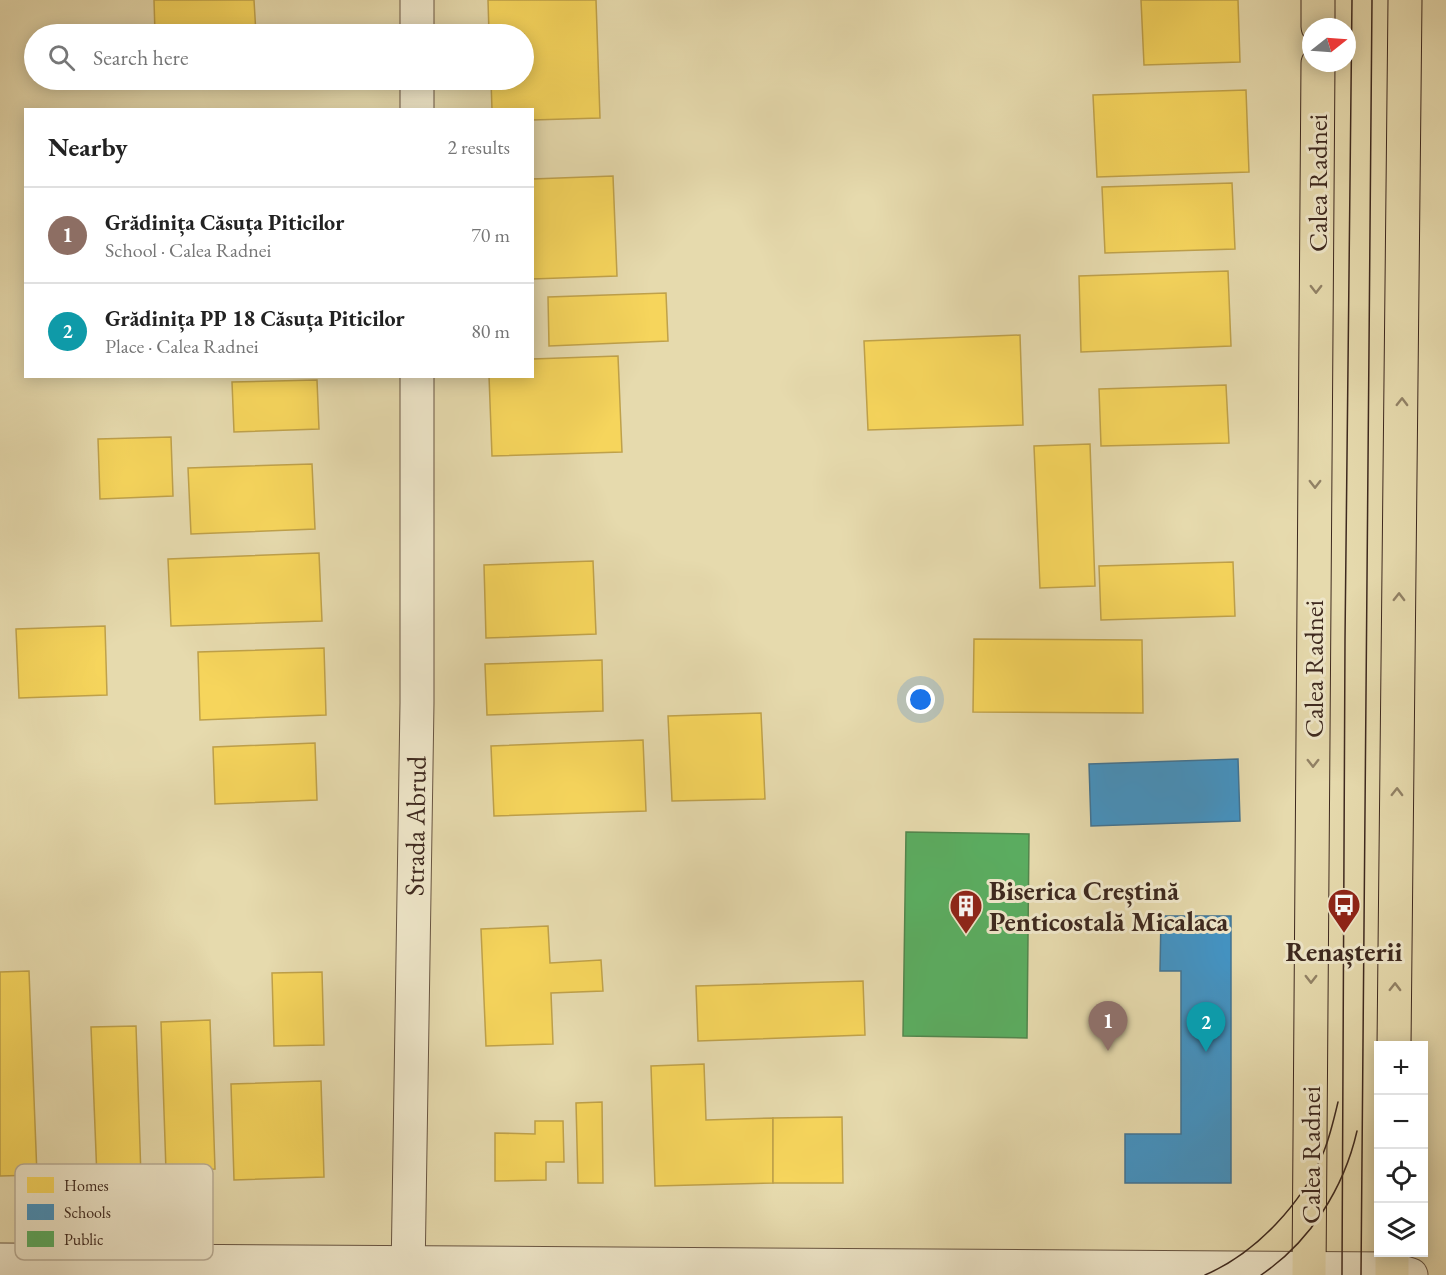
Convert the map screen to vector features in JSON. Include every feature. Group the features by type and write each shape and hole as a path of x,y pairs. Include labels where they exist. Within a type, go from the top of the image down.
{"main road":[{"path":"1318,0 1318,18"},
{"path":"1394,1041 1405,0"},
{"name":"Calea Radnei","path":"1309,1272 1318,72"}],"street":[{"path":"417,0 417,24"},
{"path":"417,90 417,108"},
{"name":"Strada Abrud","path":"408,1269 417,703 417,378"},
{"path":"0,1260 408,1269 1309,1272 1397,1268"}],"building: Homes":[{"path":"154,0 254,0 255,24 155,24"},
{"path":"488,0 596,0 600,118 534,120 534,108 492,108 491,90 534,90 534,24 489,24"},
{"path":"1141,0 1238,0 1240,62 1144,65"},
{"path":"1246,90 1249,172 1097,177 1093,95"},
{"path":"613,176 617,276 534,279 534,179"},
{"path":"1232,183 1235,249 1105,253 1102,187"},
{"path":"1228,271 1231,346 1081,352 1079,276"},
{"path":"666,293 668,341 549,346 548,297"},
{"path":"1020,335 1023,425 868,430 864,341"},
{"path":"618,356 622,452 492,456 489,378 534,378 534,359"},
{"path":"317,380 319,429 234,432 232,382"},
{"path":"1226,385 1229,443 1101,446 1099,389"},
{"path":"171,437 173,496 100,499 98,439"},
{"path":"1090,444 1095,586 1040,588 1034,446"},
{"path":"312,464 315,529 191,534 188,468"},
{"path":"319,553 322,621 171,626 168,559"},
{"path":"593,561 596,634 486,638 484,565"},
{"path":"1233,562 1235,616 1101,620 1099,566"},
{"path":"105,626 107,695 19,698 16,629"},
{"path":"974,639 1142,640 1143,713 973,712"},
{"path":"324,648 326,715 200,720 198,652"},
{"path":"602,660 603,711 487,715 485,664"},
{"path":"761,713 765,799 672,801 668,716"},
{"path":"643,740 646,811 494,816 491,746"},
{"path":"315,743 317,800 215,804 213,747"},
{"path":"548,926 550,963 601,960 603,991 551,993 553,1044 486,1046 481,929"},
{"path":"29,971 37,1164 15,1164 15,1176 0,1176 0,972"},
{"path":"322,972 324,1045 274,1046 272,973"},
{"path":"863,981 865,1035 698,1041 696,986"},
{"path":"210,1020 215,1169 213,1169 213,1164 166,1164 161,1022"},
{"path":"136,1026 141,1164 96,1164 91,1027"},
{"path":"704,1064 706,1120 773,1118 773,1183 655,1186 651,1066"},
{"path":"321,1081 324,1177 234,1180 231,1084"},
{"path":"602,1102 603,1183 578,1183 576,1103"},
{"path":"842,1117 843,1183 773,1183 773,1118"},
{"path":"535,1121 563,1121 564,1162 546,1162 546,1180 495,1181 495,1133 535,1134"}],"building: Schools":[{"path":"1238,759 1240,821 1091,826 1089,764"},
{"path":"1161,916 1231,916 1231,1183 1125,1183 1125,1134 1181,1134 1181,971 1160,971"}],"building: Public":[{"name":"Biserica Creștină Penticostală Micalaca","path":"906,832 1029,834 1027,1038 903,1036"}],"tram line":[{"path":"1342,1275 1345,640 1352,0"},
{"path":"1361,1275 1372,0"},
{"path":"1205,1275 1242,1254 1260,1240 1291,1207 1304,1189 1324,1151 1338,1102"},
{"path":"1261,1275 1295,1247 1322,1212 1343,1173 1357,1131"}],"place":[{"name":"Renașterii","path":"1344,934"},
{"name":"Biserica Creștină Penticostală Micalaca","path":"966,935"},
{"name":"Grădinița Căsuța Piticilor","path":"1108,1051"},
{"name":"Grădinița PP 18 Căsuța Piticilor","path":"1206,1052"}]}
